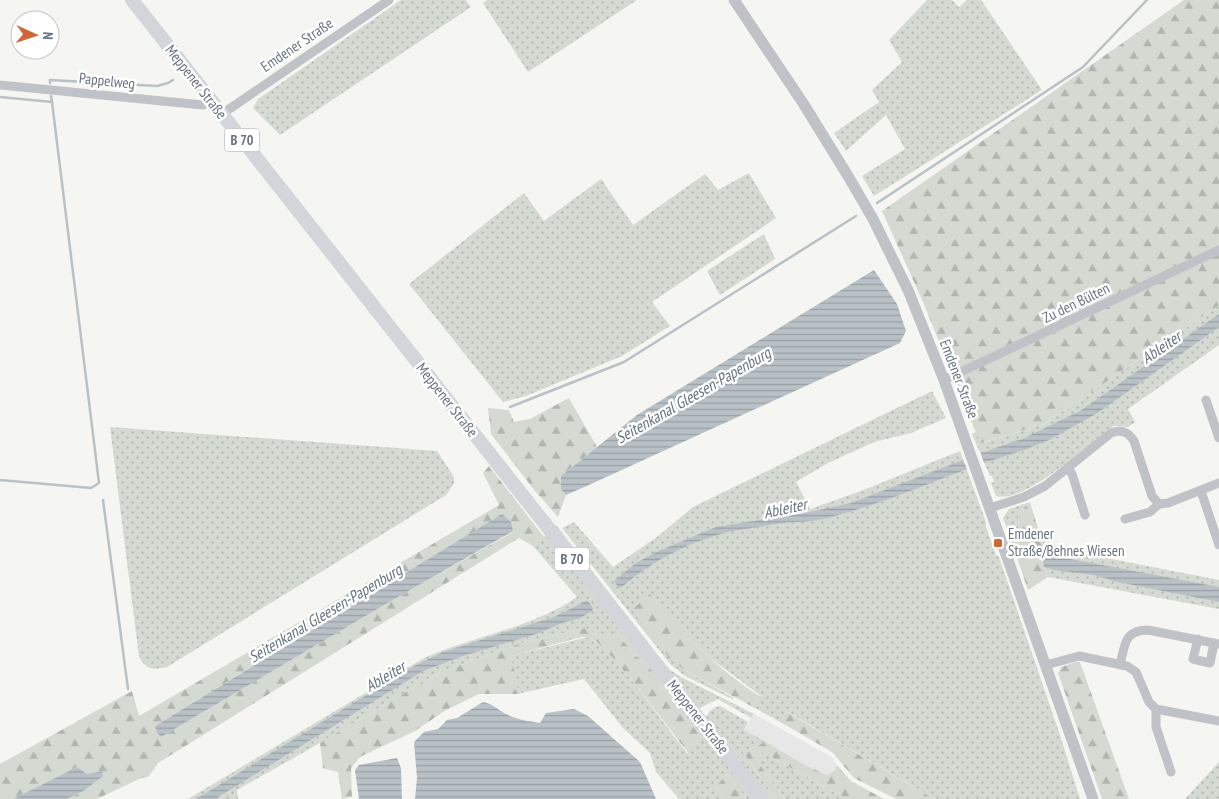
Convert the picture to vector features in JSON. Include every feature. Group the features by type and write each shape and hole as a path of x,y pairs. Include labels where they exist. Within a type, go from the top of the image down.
{"main road":[{"name":"Meppener Straße","path":"132,0 762,799"}],"street":[{"name":"Emdener Straße","path":"222,114 389,0"},
{"name":"Emdener Straße","path":"734,0 807,109 873,219 908,290 944,380 1093,799"},
{"name":"Pappelweg","path":"0,85 203,105 212,102"},
{"name":"Zu den Bülten","path":"944,380 1219,250"},
{"path":"1206,400 1219,438"},
{"path":"990,508 1024,498 1045,486 1111,433 1120,430 1130,434 1134,441 1152,496 1160,504"},
{"path":"1068,467 1085,515"},
{"path":"1124,519 1150,512 1160,504 1168,503 1219,484"},
{"path":"1201,491 1219,545"},
{"path":"1120,665 1128,636 1137,630 1148,630 1198,639 1216,643 1210,663 1193,659 1198,639"},
{"path":"1046,666 1079,656 1127,666 1136,672 1149,702 1156,710 1219,721"},
{"path":"1156,710 1156,727 1171,772"}],"shaded area":[{"path":"754,714 832,757 837,765 834,771 827,775 803,764 744,730"}],"green space":[{"path":"401,0 466,0 471,7 280,135 253,108 258,99"},
{"path":"487,0 637,0 528,72 483,3"},
{"path":"927,0 952,0 959,7 967,0 981,0 1042,90 874,196 862,176 905,149 886,115 846,151 834,133 879,102 872,90 902,62 889,40"},
{"path":"1184,0 1219,0 1219,305 1044,424 980,443 923,302 882,211"},
{"path":"749,173 776,218 652,302 670,326 622,356 526,396 503,402 409,284 524,193 544,221 601,179 633,225 705,174 718,190"},
{"path":"764,234 775,259 720,295 707,271"},
{"path":"1219,305 1219,345 1128,409 1135,422 1128,427 1114,426 1040,482 1009,496 996,496 991,483 994,482 992,476 990,476 972,434 976,432 981,443 1044,424"},
{"path":"932,391 946,418 911,433 874,442 828,463 796,482 810,509 861,491 960,451 996,555 999,557 1080,799 934,799 788,712 782,723 753,707 761,696 710,658 675,625 650,594 686,671 734,698 732,699 685,676 671,665 562,528 574,522 613,567 657,537 693,507"},
{"path":"569,398 597,447 561,476 561,489 566,495 558,517 535,491 491,434 488,408 509,410 514,422 530,419"},
{"path":"110,427 437,451 454,477 454,483 446,495 167,667 154,669 147,667 139,657"},
{"path":"489,466 544,537 533,546 519,538 158,763 149,776 97,799 66,799 82,792 102,771 87,774 77,767 13,799 0,799 0,764 132,691 139,716 499,505 483,473","holes":["513,532 391,601 161,737 157,733 155,726 406,572"]},
{"path":"1030,502 1019,513 1016,555 1003,518 1009,509"},
{"path":"1030,502 1047,557 1043,560 1048,577 1028,590 1016,555 1019,513"},
{"path":"556,525 669,669 754,714 751,718 718,699 697,708 554,526"},
{"path":"547,534 626,638 648,662 755,799 747,799 727,774 715,787 724,799 679,799 656,772 650,753 623,728 584,679 517,694 511,656 588,637 616,661 688,754 701,737 646,663 637,657 618,635 598,635 584,628 511,646 426,680 237,790 238,799 188,799 424,658 541,617 577,597 533,546"},
{"path":"1042,540 1076,552 1219,580 1219,609 1048,577 1043,560 1047,557"},
{"path":"650,594 675,623 715,663 761,697 753,707 686,671 671,660 632,610"},
{"path":"584,628 598,635 618,635 637,657 646,663 701,737 689,754 613,658 597,642 588,637 582,637 511,656 519,694 479,694 446,710 415,731 360,757 351,768 352,797 342,799 338,772 323,768 320,743 426,680 447,670 511,646"},
{"path":"1080,662 1129,799 1102,799 1058,673 1061,667"},
{"path":"720,706 748,722 744,730 766,742 743,752 776,799 770,799 706,719 711,710"},
{"path":"787,712 934,799 896,799 854,778 832,752 782,723"},
{"path":"766,742 803,764 827,775 834,771 837,765 851,781 884,799 847,799 762,752 757,761 785,799 776,799 743,752"},
{"path":"762,752 847,799 785,799 757,761"},
{"path":"1219,762 1219,799 1185,799"},
{"path":"727,774 747,799 724,799 715,787"}],"water":[{"name":"Seitenkanal Gleesen-Papenburg","path":"874,270 897,304 906,331 900,343 566,495 561,489 561,476 637,415"},
{"path":"1219,314 1219,327 1096,414 1049,440 984,463 981,453 1022,439 1080,411"},
{"path":"963,460 967,469 880,502 823,519 781,523 727,532 679,550 635,576 622,587 619,588 614,581 636,563 656,552 716,527 810,512 851,503"},
{"path":"502,514 511,522 513,531 161,737 157,733 155,726"},
{"path":"1054,556 1219,587 1219,602 1118,582 1094,575 1044,567 1043,560"},
{"path":"586,601 593,608 592,611 580,618 423,671 215,799 196,799 414,666 443,652 554,617"},
{"path":"483,702 512,717 540,723 546,713 574,709 588,716 640,762 656,799 415,799 417,778 414,742 424,732 438,729 447,720 457,718"},
{"path":"397,758 401,768 402,799 359,799 355,770 359,765"},
{"path":"77,767 87,774 102,771 103,776 82,792 66,799 13,799"}],"waterway":[{"path":"877,203 1083,67 1147,0"},
{"path":"50,83 50,80 157,86 173,80"},
{"path":"0,97 52,102 51,96"},
{"path":"0,480 91,488 99,483 52,102"},
{"path":"510,407 624,362 856,216"},
{"path":"103,500 128,689"}],"place":[{"name":"Emdener Straße/Behnes Wiesen","path":"998,543"}],"water label":[{"name":"Ableiter","path":"1161,347"},
{"name":"Ableiter","path":"785,508"},
{"name":"Ableiter","path":"385,676"}]}
